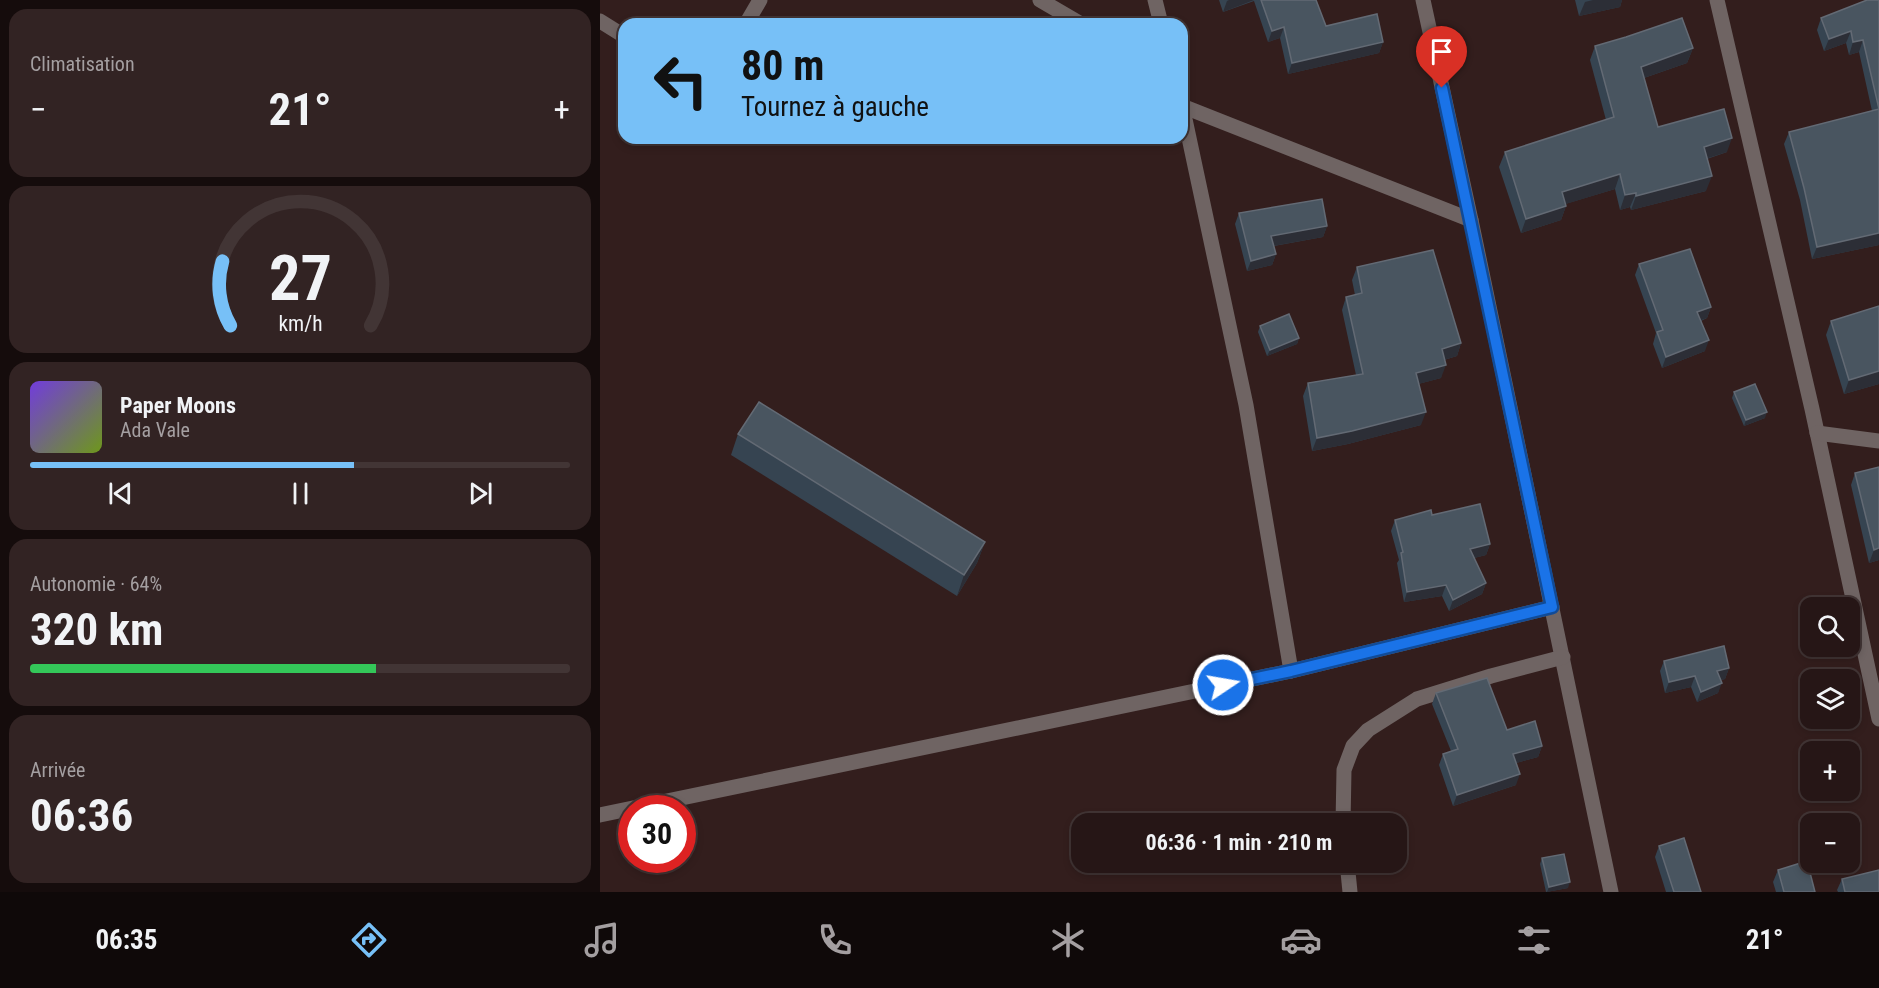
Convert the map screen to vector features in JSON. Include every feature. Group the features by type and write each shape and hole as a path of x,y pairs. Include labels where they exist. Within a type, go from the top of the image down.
{"street":[{"path":"750,18 760,0"},
{"path":"1040,0 1071,18"},
{"path":"1155,0 1160,18"},
{"path":"1423,0 1611,892"},
{"path":"1717,0 1817,434 1879,719"},
{"path":"600,21 618,32"},
{"path":"1188,108 1471,220"},
{"path":"1188,134 1246,405 1291,671"},
{"path":"1817,434 1879,441"},
{"path":"600,815 1291,671 1552,607"},
{"path":"1343,813 1344,770 1353,746 1368,730 1417,699 1491,675 1563,657"},
{"path":"1348,873 1350,892"}],"building":[{"path":"1261,0 1316,0 1326,26 1377,14 1383,42 1292,63 1284,27 1272,31"},
{"path":"1867,0 1879,0 1879,109 1863,40 1853,42 1851,31 1829,39 1821,18"},
{"path":"1682,18 1693,48 1641,67 1658,127 1724,109 1732,138 1704,147 1712,176 1636,196 1636,193 1625,195 1620,174 1562,192 1566,206 1526,219 1505,152 1614,117 1595,46"},
{"path":"1879,109 1879,233 1817,247 1789,132"},
{"path":"1322,199 1327,226 1271,236 1276,254 1251,261 1239,213"},
{"path":"1690,249 1711,307 1697,312 1709,340 1666,357 1657,332 1663,330 1639,264"},
{"path":"1433,250 1461,343 1442,349 1446,365 1416,373 1426,412 1317,438 1308,383 1363,374 1346,297 1362,293 1357,267"},
{"path":"1879,306 1879,371 1849,380 1831,321"},
{"path":"1289,314 1299,338 1270,350 1260,326"},
{"path":"1755,384 1767,412 1746,420 1734,392"},
{"path":"759,402 985,542 964,575 738,434"},
{"path":"1879,467 1879,548 1874,550 1855,473"},
{"path":"1480,504 1490,544 1470,549 1486,583 1453,600 1446,585 1407,592 1401,553 1403,552 1395,520 1431,510 1432,515"},
{"path":"1724,646 1729,668 1717,671 1722,683 1701,692 1695,676 1669,682 1664,661"},
{"path":"1487,678 1507,730 1535,721 1542,746 1513,754 1520,774 1457,795 1443,754 1458,749 1436,693"},
{"path":"1684,838 1701,892 1674,892 1659,846"},
{"path":"1564,854 1570,882 1549,887 1542,858"},
{"path":"1800,863 1800,873 1810,873 1815,892 1784,892 1778,870"},
{"path":"1879,870 1879,892 1845,892 1842,879"}],"route":[{"path":"1223,685 1291,671 1552,607 1442,88"}]}
